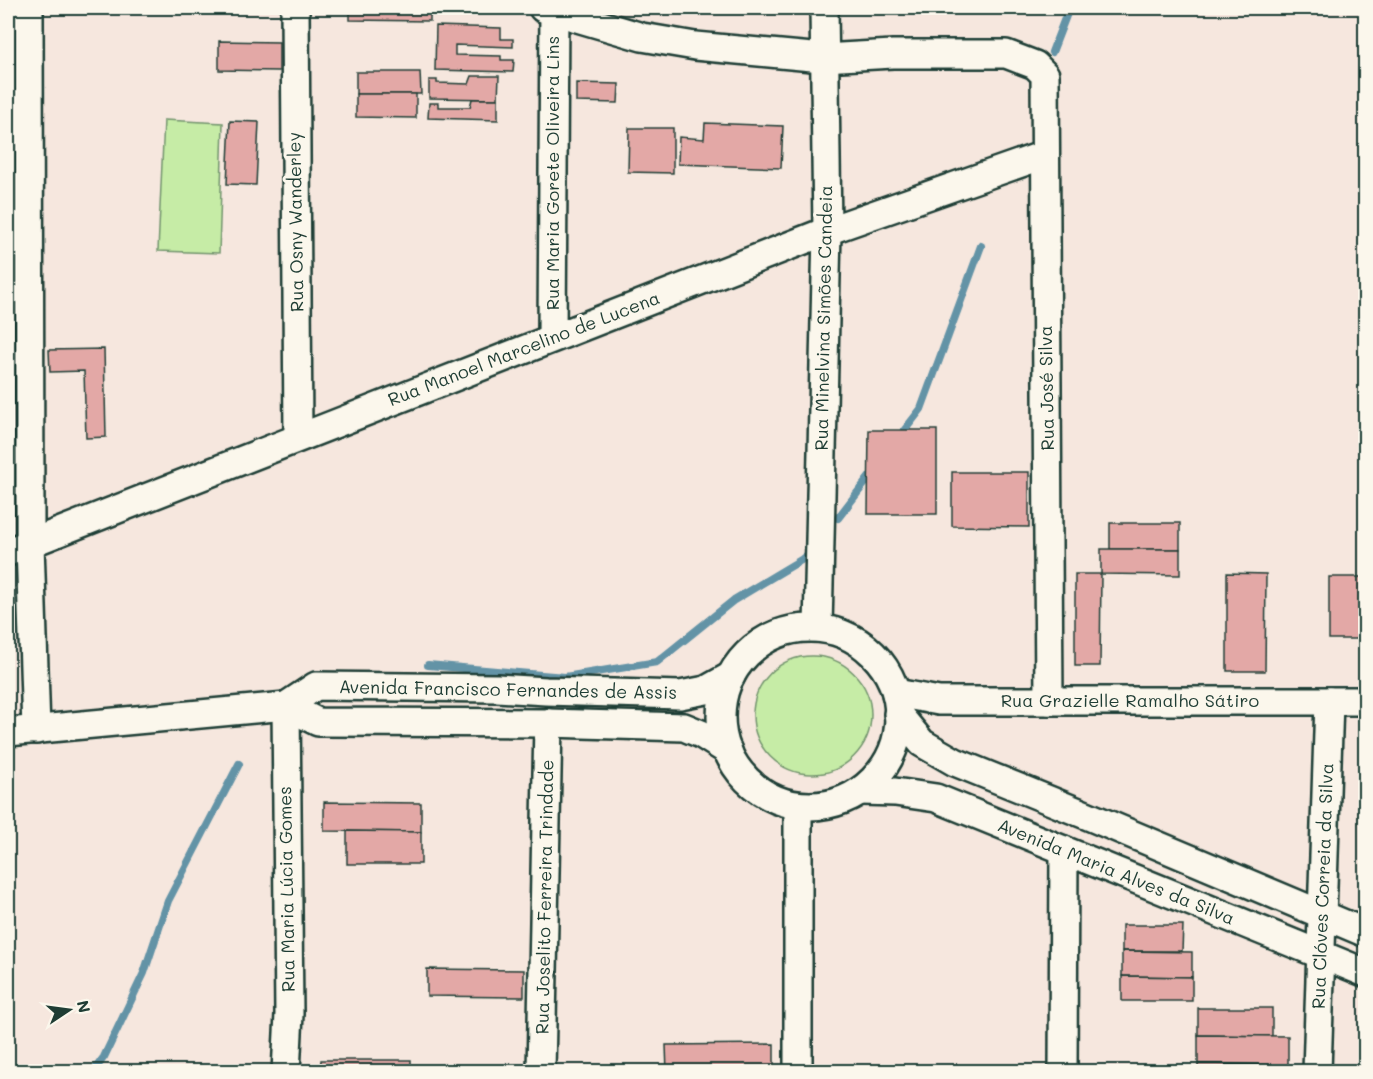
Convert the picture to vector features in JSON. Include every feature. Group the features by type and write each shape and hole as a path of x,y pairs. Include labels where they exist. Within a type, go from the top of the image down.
{"street":[{"path":"29,8 19,548 36,730"},
{"name":"Rua Osny Wanderley","path":"294,8 298,437"},
{"name":"Rua Minelvina Simões Candeia","path":"818,628 827,231 824,8"},
{"path":"551,9 642,37 695,46 823,58"},
{"name":"Rua Maria Gorete Oliveira Lins","path":"551,9 552,338"},
{"name":"Rua José Silva","path":"823,58 893,54 1006,54 1026,60 1045,75 1049,700"},
{"name":"Rua Manoel Marcelino de Lucena","path":"19,548 827,231 1044,155"},
{"path":"818,628 841,633 862,644 880,661 892,681 899,729 893,752 880,774 862,791 840,802 816,807 798,806 768,797 748,782 733,762 723,739 721,714 725,690 731,676 751,649 771,636 794,629 818,628"},
{"name":"Avenida Francisco Fernandes de Assis","path":"8,732 286,706 316,686 496,688 680,695 706,690 731,676"},
{"name":"Rua Grazielle Ramalho Sátiro","path":"897,703 1049,700 1365,701"},
{"name":"Rua Clóves Correia da Silva","path":"1317,1071 1329,701"},
{"path":"897,703 922,743 955,762 1365,933"},
{"name":"Avenida Francisco Fernandes de Assis","path":"286,706 318,722 548,723 684,727 702,734 728,751"},
{"name":"Rua Maria Lúcia Gomes","path":"286,706 289,1003 286,1071"},
{"name":"Rua Joselito Ferreira Trindade","path":"541,1071 548,723"},
{"name":"Avenida Maria Alves da Silva","path":"862,791 895,792 936,798 1365,974"},
{"path":"798,806 798,1071"},
{"path":"1063,1071 1064,850"}],"green space":[{"path":"164,120 223,123 219,253 158,251"},
{"path":"812,656 823,657 845,666 861,682 870,704 870,726 861,748 845,764 823,773 812,774 801,773 779,764 763,748 754,726 753,715 754,704 763,682 779,666 801,657"}],"building":[{"path":"350,8 430,8 430,21 350,20"},
{"path":"436,26 501,28 501,39 513,39 513,47 455,45 455,55 501,56 501,60 514,60 513,72 435,70"},
{"path":"219,41 279,42 279,71 219,70"},
{"path":"356,72 420,72 421,94 356,94"},
{"path":"472,76 499,76 498,99 429,98 429,80 437,80 437,83 469,84"},
{"path":"576,83 619,84 618,103 576,102"},
{"path":"356,94 416,94 416,118 356,117"},
{"path":"472,99 498,99 498,120 428,118 429,103 438,103 438,107 470,107"},
{"path":"230,121 259,122 256,185 227,184"},
{"path":"705,123 783,126 781,168 678,164 679,137 704,139"},
{"path":"629,128 673,128 673,173 628,172"},
{"path":"8,140 14,140 14,157 8,157"},
{"path":"104,349 106,437 86,438 84,371 50,372 49,350"},
{"path":"869,430 937,430 937,514 868,514"},
{"path":"952,472 1029,472 1029,527 952,526"},
{"path":"1110,523 1180,523 1180,549 1110,549"},
{"path":"1101,549 1180,549 1180,575 1101,574"},
{"path":"1227,573 1266,574 1265,671 1227,671"},
{"path":"1075,574 1101,574 1100,666 1075,666"},
{"path":"1329,577 1364,577 1363,639 1329,639"},
{"path":"324,802 421,803 421,832 324,831"},
{"path":"347,831 421,832 421,864 347,864"},
{"path":"1122,925 1183,925 1182,951 1122,951"},
{"path":"1122,951 1192,952 1192,977 1122,976"},
{"path":"427,969 524,970 524,997 427,996"},
{"path":"1122,976 1192,977 1192,1001 1122,1001"},
{"path":"1198,1008 1272,1008 1272,1036 1198,1035"},
{"path":"1198,1035 1288,1036 1288,1065 1198,1064"},
{"path":"774,1044 774,1072 667,1072 666,1045"},
{"path":"321,1060 411,1060 411,1072 320,1072"},
{"path":"1198,1064 1272,1065 1272,1072 1198,1072"}],"waterway":[{"path":"1052,52 1069,8"},
{"path":"900,436 921,409 981,246"},
{"path":"838,518 875,470"},
{"path":"428,665 565,677 657,662 734,600 801,560 813,550"},
{"path":"93,1072 104,1057 144,973 168,901 239,764"}]}
